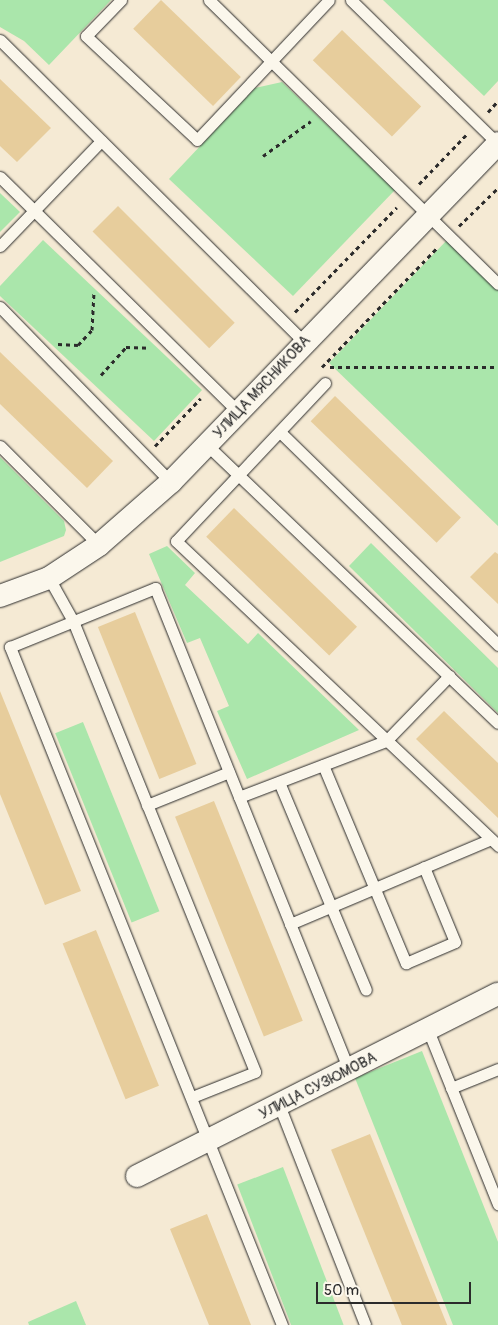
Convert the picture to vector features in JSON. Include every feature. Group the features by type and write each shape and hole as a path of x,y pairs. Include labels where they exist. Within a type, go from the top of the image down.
{"street":[{"name":"УЛИЦА МЯСНИКОВА","path":"0,596 49,578 99,546 171,482 304,342 428,218 498,143"},
{"name":"УЛИЦА СУЗЮМОВА","path":"137,1176 210,1141 498,994"}],"lane":[{"path":"121,0 86,36 197,140 270,60 330,0"},
{"path":"209,0 428,218 498,284"},
{"path":"351,0 498,143"},
{"path":"0,40 304,342"},
{"path":"0,246 101,141"},
{"path":"0,177 213,384 238,412"},
{"path":"0,308 171,482"},
{"path":"290,924 424,867 494,842 176,541 325,383"},
{"path":"280,432 498,645"},
{"path":"207,445 498,723"},
{"path":"0,446 99,546"},
{"path":"49,578 73,622 255,1072 192,1097"},
{"path":"282,1325 210,1141 10,647 155,588 349,1070"},
{"path":"239,797 386,741 449,676"},
{"path":"323,765 406,963 455,942 424,867"},
{"path":"147,805 229,772"},
{"path":"278,782 366,990"},
{"path":"428,1030 498,1204"},
{"path":"451,1088 498,1069"},
{"path":"279,1105 365,1325"}],"path":[{"path":"284,323 407,197 498,100"},
{"path":"263,156 323,112"},
{"path":"315,374 498,188"},
{"path":"35,342 78,345 92,330 95,270"},
{"path":"101,375 126,347 176,348"},
{"path":"322,367 498,368"},
{"path":"146,456 213,384"}],"green space":[{"path":"0,0 111,0 49,65 24,41 0,27"},
{"path":"383,0 498,0 498,81 484,96"},
{"path":"282,82 395,190 293,296 169,179 255,88"},
{"path":"0,193 20,212 0,232"},
{"path":"448,239 498,287 498,526 329,363"},
{"path":"43,240 202,390 154,441 0,296 0,286"},
{"path":"0,457 64,521 66,530 64,536 0,562"},
{"path":"371,543 498,668 498,713 349,566"},
{"path":"167,546 195,573 185,585 248,644 258,633 359,730 247,779 217,711 229,706 200,638 187,643 149,554"},
{"path":"83,722 159,911 132,922 55,733"},
{"path":"422,1051 498,1242 498,1325 453,1325 355,1078"},
{"path":"283,1167 344,1325 291,1325 237,1185"},
{"path":"76,1301 86,1325 29,1325 28,1322"}],"building":[{"path":"161,0 241,77 213,106 133,29"},
{"path":"342,30 421,106 392,137 313,60"},
{"path":"0,79 51,128 17,162 0,146"},
{"path":"118,206 235,323 209,348 93,231"},
{"path":"0,352 113,461 87,488 0,404"},
{"path":"335,396 461,518 437,543 311,421"},
{"path":"234,508 357,627 329,656 206,537"},
{"path":"495,552 498,554 498,604 470,577"},
{"path":"135,612 196,764 159,779 98,627"},
{"path":"0,691 81,891 45,905 0,794"},
{"path":"444,711 498,763 498,818 416,739"},
{"path":"214,801 303,1021 264,1036 175,817"},
{"path":"96,930 159,1086 126,1099 63,943"},
{"path":"370,1134 447,1325 402,1325 331,1150"},
{"path":"207,1214 251,1325 209,1325 170,1229"}]}
